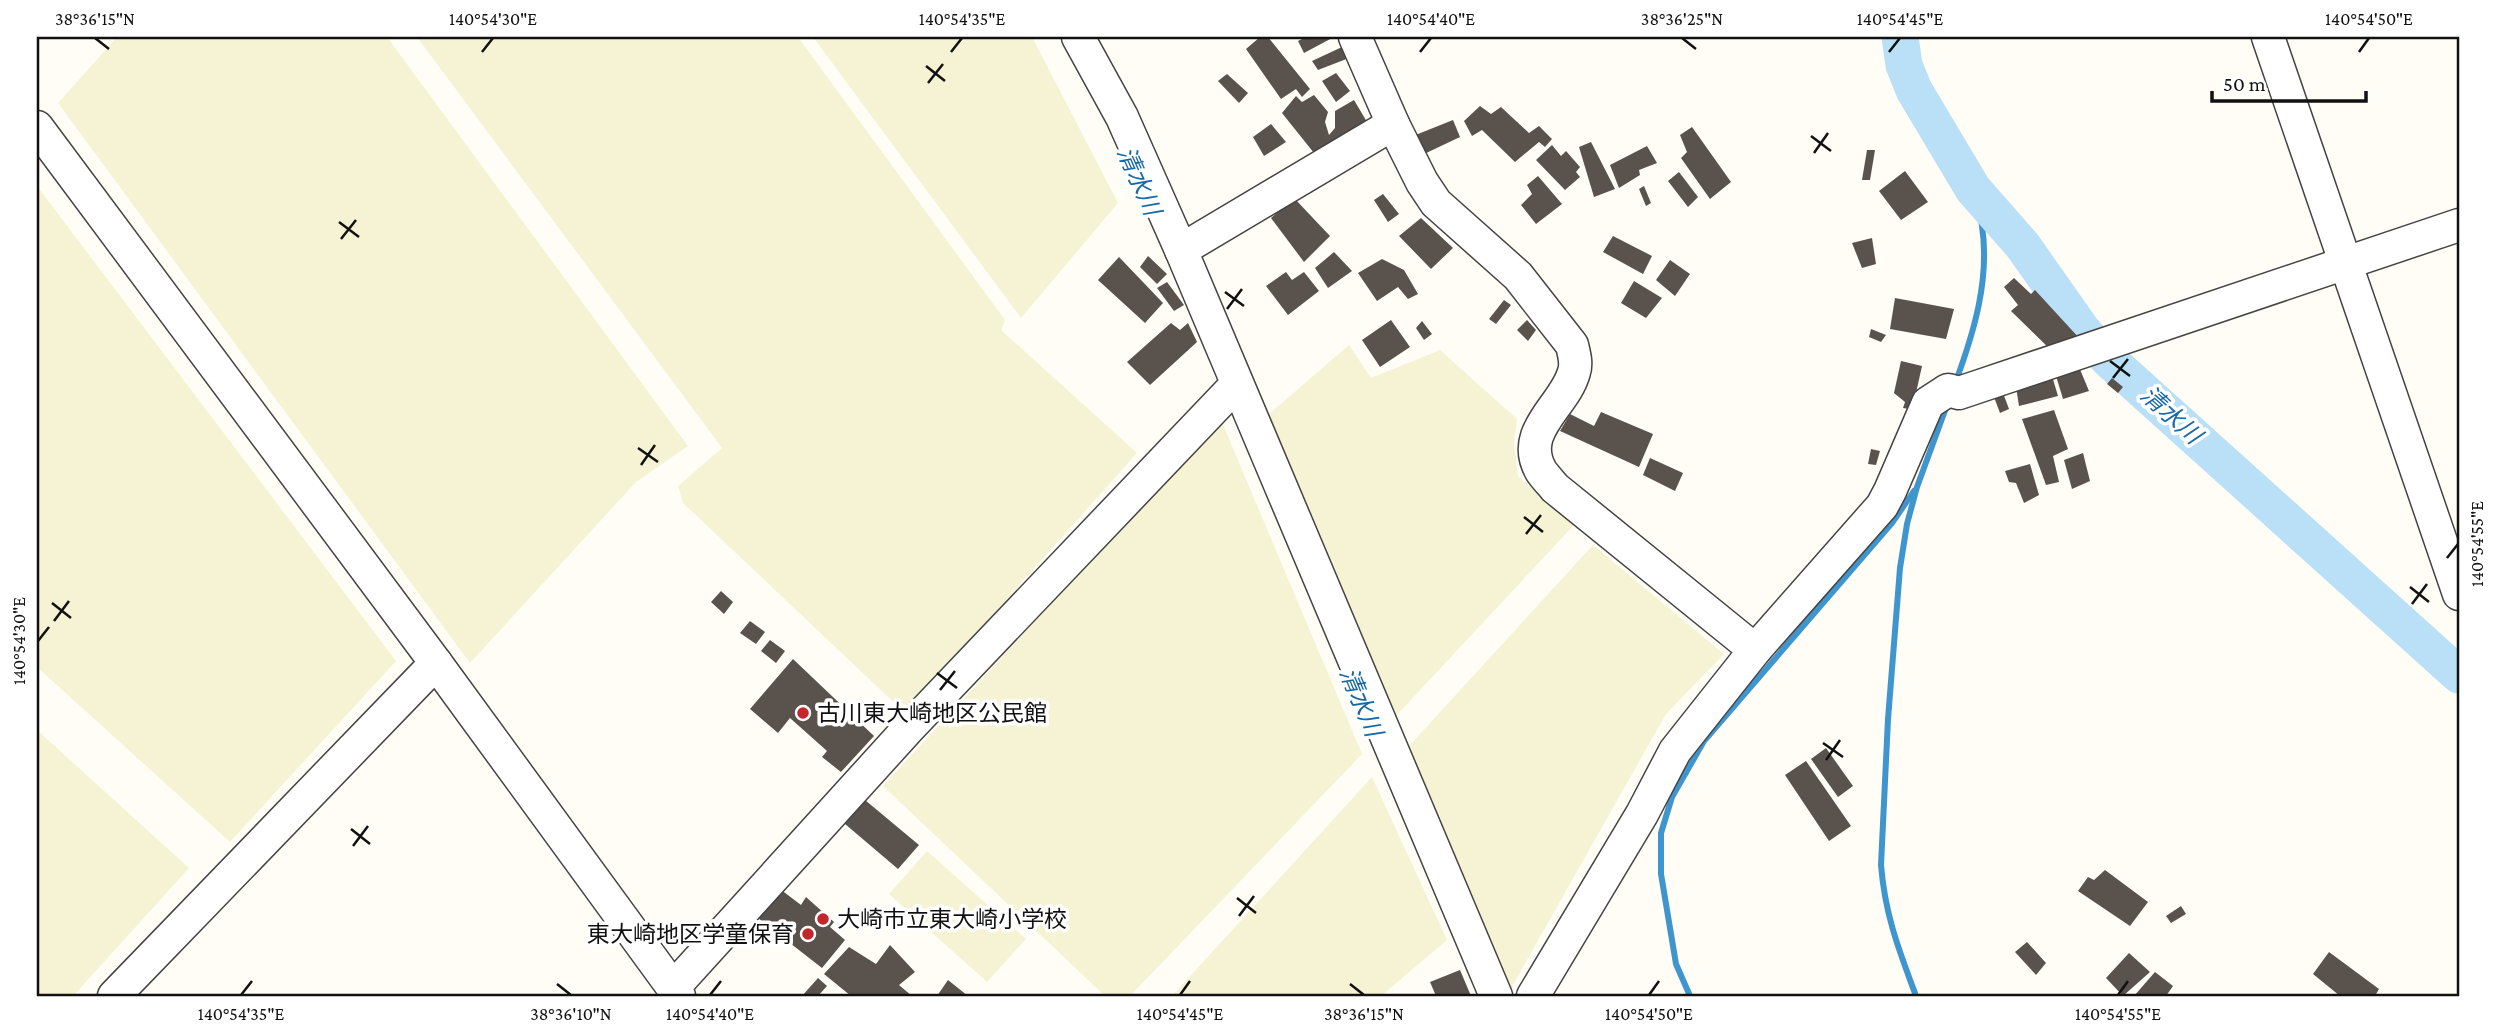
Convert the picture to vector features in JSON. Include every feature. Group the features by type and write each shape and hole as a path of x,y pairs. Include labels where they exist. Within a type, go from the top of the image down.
{"street":[{"path":"1078,37 1122,117 1181,250 1496,996"},
{"path":"1355,37 1393,124 1422,182 1436,203 1518,276 1572,345 1576,359 1574,374 1536,436 1534,451 1541,471 1555,488 1755,650"},
{"path":"2268,37 2459,594"},
{"path":"1181,250 1393,124"},
{"path":"37,127 436,663 676,992 908,729 1237,384"},
{"path":"1533,996 1642,814 1675,751 1755,650 1881,506 1890,492 1928,403 1953,391 2099,346 2459,225"},
{"path":"114,996 436,663"}],"shaded area":[{"path":"117,37 387,37 688,446 636,482 470,663 58,103"},
{"path":"417,37 798,37 1005,320 1001,330 1137,453 905,713 683,503 678,486 722,448"},
{"path":"813,37 1032,37 1118,203 1021,318"},
{"path":"37,186 396,661 230,842 37,667"},
{"path":"1349,345 1371,378 1440,350 1517,419 1514,441 1518,476 1574,525 1394,718 1268,415"},
{"path":"1221,420 1362,754 1130,996 1105,996 883,786"},
{"path":"1593,545 1724,654 1666,714 1510,990 1408,747"},
{"path":"37,730 189,868 73,996 37,996"},
{"path":"1372,777 1447,940 1381,996 1172,996"},
{"path":"927,851 1026,939 987,982 889,894"}],"building":[{"path":"1260,37 1268,37 1310,89 1302,97 1296,89 1281,99 1246,49"},
{"path":"1306,37 1334,37 1304,53 1298,41"},
{"path":"1342,47 1349,58 1318,70 1312,61"},
{"path":"1336,73 1350,91 1336,102 1322,81"},
{"path":"1227,74 1248,93 1239,103 1218,81"},
{"path":"1314,95 1328,112 1325,122 1329,135 1335,128 1335,111 1354,100 1370,127 1318,158 1282,113 1296,96 1302,102"},
{"path":"1480,106 1491,114 1501,107 1529,133 1539,126 1552,139 1545,147 1539,142 1515,162 1482,130 1472,136 1464,121"},
{"path":"1453,120 1460,137 1422,155 1413,136"},
{"path":"1271,124 1286,142 1264,156 1253,137"},
{"path":"1692,127 1731,182 1710,199 1681,158 1687,152 1680,135"},
{"path":"1591,142 1615,189 1594,197 1579,147"},
{"path":"1552,145 1561,156 1566,151 1580,167 1576,172 1580,177 1565,190 1536,160"},
{"path":"1647,146 1657,163 1639,170 1640,175 1619,188 1610,165"},
{"path":"1867,150 1875,150 1870,180 1862,180"},
{"path":"1905,171 1928,202 1901,220 1879,191"},
{"path":"1679,172 1698,197 1688,207 1668,181"},
{"path":"1538,176 1562,204 1536,224 1521,205 1532,194 1527,185"},
{"path":"1644,186 1651,203 1646,206 1639,189"},
{"path":"1383,194 1399,214 1388,222 1374,200"},
{"path":"1294,198 1330,236 1304,262 1271,218"},
{"path":"1421,218 1453,248 1431,269 1399,236"},
{"path":"1613,236 1652,256 1643,274 1603,252"},
{"path":"1872,238 1876,264 1862,268 1852,243"},
{"path":"1334,252 1352,271 1328,288 1315,268"},
{"path":"1148,256 1167,274 1157,284 1140,267"},
{"path":"1119,257 1163,303 1145,323 1098,280"},
{"path":"1382,259 1404,270 1418,294 1408,299 1398,287 1377,301 1358,273"},
{"path":"1670,260 1690,274 1675,296 1656,280"},
{"path":"1286,272 1292,280 1304,272 1319,291 1288,315 1266,286"},
{"path":"2014,278 2031,294 2035,290 2080,339 2054,353 2011,311 2018,305 2004,287"},
{"path":"1634,281 1662,298 1646,318 1621,303"},
{"path":"1167,282 1184,305 1174,311 1157,288"},
{"path":"1895,298 1954,309 1946,339 1890,329"},
{"path":"1504,300 1511,305 1496,324 1489,319"},
{"path":"1391,320 1410,347 1380,367 1362,340"},
{"path":"1527,320 1536,330 1528,341 1517,330"},
{"path":"1422,321 1432,334 1424,340 1416,328"},
{"path":"1171,323 1180,330 1188,323 1197,342 1150,385 1127,362"},
{"path":"1871,329 1886,335 1881,342 1869,337"},
{"path":"1901,361 1922,366 1909,409 1903,408 1905,402 1894,393"},
{"path":"2079,367 2089,391 2063,399 2056,376"},
{"path":"2052,376 2058,396 2019,406 2016,387"},
{"path":"2112,378 2123,387 2118,393 2107,384"},
{"path":"2003,393 2009,409 2000,413 1994,397"},
{"path":"2054,410 2068,449 2053,456 2059,482 2046,485 2022,419"},
{"path":"1601,412 1653,434 1639,467 1560,431 1570,414 1594,426"},
{"path":"1871,449 1880,451 1876,465 1868,464"},
{"path":"2083,453 2090,481 2072,489 2064,460"},
{"path":"1650,458 1683,473 1675,491 1643,475"},
{"path":"2030,464 2039,495 2024,503 2016,483 2009,482 2005,471"},
{"path":"721,591 733,602 724,614 711,602"},
{"path":"750,621 765,632 756,644 740,633"},
{"path":"770,640 785,651 776,663 761,651"},
{"name":"古川東大崎地区公民館","path":"793,659 874,736 841,772 822,757 827,751 790,718 778,733 750,709"},
{"path":"1826,748 1853,786 1838,797 1811,759"},
{"path":"1806,761 1851,826 1829,841 1785,775"},
{"path":"859,795 919,845 898,869 838,818"},
{"path":"2105,870 2148,902 2130,926 2078,891 2088,877 2094,880"},
{"name":"東大崎地区学童保育","path":"780,889 801,905 806,897 834,922 830,927 845,940 822,968 758,918"},
{"path":"2181,906 2186,914 2171,923 2166,916"},
{"path":"2027,942 2046,963 2036,975 2015,952"},
{"path":"890,945 915,972 899,985 912,996 851,996 824,974 849,947 876,964"},
{"path":"2329,952 2379,989 2375,996 2340,996 2313,974"},
{"path":"2129,953 2150,972 2123,996 2106,978"},
{"path":"1460,970 1471,996 1436,996 1430,982"},
{"path":"2155,972 2173,986 2166,996 2134,996"},
{"path":"818,978 827,986 818,996 802,996"},
{"path":"948,980 968,996 937,996"}],"waterway":[{"name":"清水川","path":"1900,37 1904,65 1914,90 1973,189 2023,246 2082,330 2108,359 2459,675"},
{"path":"1956,381 1979,305 1984,266 1981,221 1973,189"},
{"path":"1916,996 1889,916 1881,865 1888,719 1900,568 1907,524 1917,487 1947,405"},
{"path":"1690,996 1676,964 1661,874 1661,833 1672,797 1704,741 1892,523 1914,491"}],"place":[{"name":"古川東大崎地区公民館","path":"803,713"},
{"name":"大崎市立東大崎小学校","path":"823,919"},
{"name":"東大崎地区学童保育","path":"808,934"}]}
